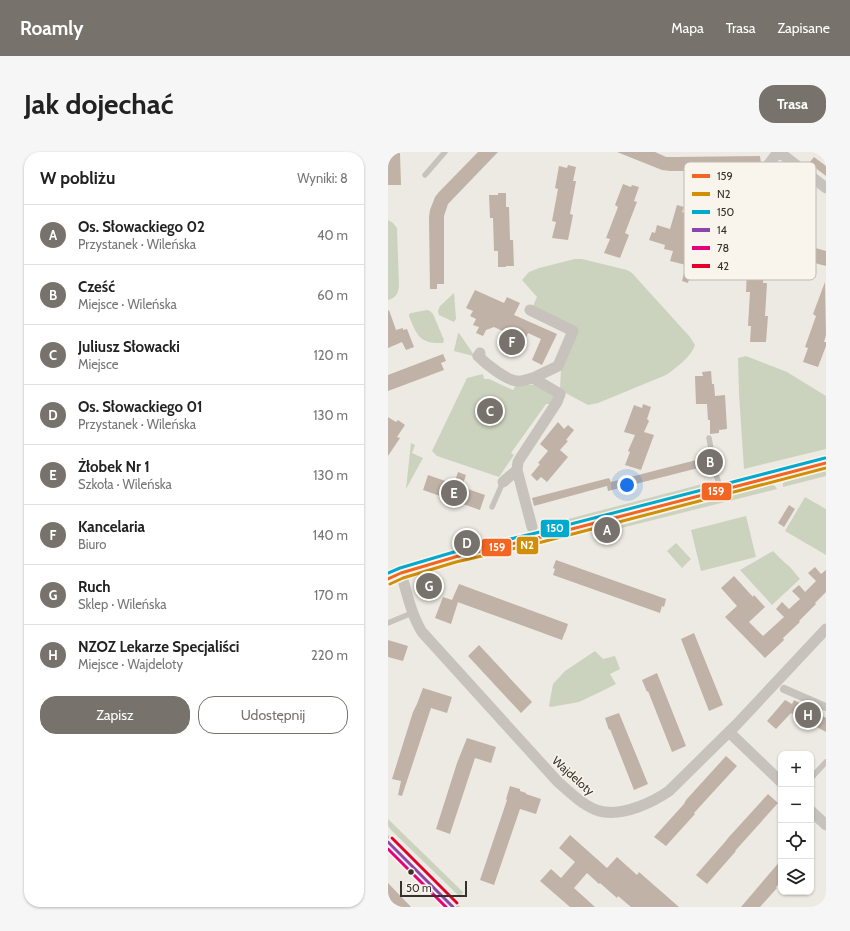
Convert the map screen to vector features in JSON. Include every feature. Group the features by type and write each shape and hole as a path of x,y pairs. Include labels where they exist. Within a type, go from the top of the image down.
{"street":[{"path":"770,162 778,152 791,162"},
{"path":"816,180 826,188"},
{"path":"480,353 478,356 483,361 500,374 516,381 533,378 558,366 573,331 530,310"},
{"path":"533,378 560,394 558,402 518,462 517,470 534,533"},
{"path":"388,579 401,573 534,533 721,490 826,463"},
{"path":"503,482 517,470"},
{"name":"Wajdeloty","path":"401,573 412,613 422,632 558,782 574,797 596,811 603,813 628,811 661,797 676,785 729,732 826,629"},
{"path":"784,689 826,707"},
{"path":"729,732 778,779"},
{"path":"814,814 826,825"},
{"path":"389,845 453,907"}],"lane":[{"path":"425,175 444,152"},
{"path":"709,438 715,472 721,490"},
{"path":"492,507 503,482"},
{"path":"388,623 412,613"},
{"path":"814,775 826,762"}],"green space":[{"path":"388,220 397,228 399,286 396,295 388,300"},
{"path":"575,259 582,259 627,270 632,273 690,337 695,345 687,358 666,375 598,403 588,405 560,390 561,367 577,330 532,308 537,297 522,280 529,272 539,268"},
{"path":"454,293 456,319 454,322 439,315 438,311 440,306"},
{"path":"427,310 433,314 444,340 443,343 435,343 424,340 414,329 409,314"},
{"path":"458,333 474,355 473,356 454,351"},
{"path":"746,356 787,372 826,396 826,449 744,469 738,358"},
{"path":"483,374 484,379 489,379 513,390 516,385 536,385 554,397 553,404 546,404 511,453 514,455 499,477 437,456 432,451 467,378"},
{"path":"411,443 415,445 412,453 423,458 406,489"},
{"path":"826,471 826,476 783,487 783,483 785,482"},
{"path":"714,481 715,484 543,529 545,525"},
{"path":"772,485 777,489 621,528 622,525"},
{"path":"805,497 826,509 826,555 785,531"},
{"path":"746,516 756,557 701,571 691,530"},
{"path":"676,543 691,559 682,568 667,551"},
{"path":"773,551 800,579 772,605 740,570"},
{"path":"595,651 603,659 615,656 620,669 610,674 616,684 579,702 551,707 549,706 553,684 565,671"},
{"path":"388,819 463,892 460,897 391,830 388,826"}],"building":[{"path":"388,152 400,153 401,185 388,185"},
{"path":"478,152 498,152 448,204 444,216 444,284 437,284 437,289 430,289 430,210 435,197 439,192"},
{"path":"617,152 655,152 666,157 760,156 761,162 684,162 684,171 662,170"},
{"path":"814,157 826,166 826,176 816,168 816,162 810,162"},
{"path":"568,165 576,167 573,181 576,181 570,214 573,215 568,240 552,238 556,222 552,221 558,189 555,188 559,166 567,168"},
{"path":"623,184 631,187 632,185 639,187 634,201 637,202 625,233 629,235 620,258 604,253 610,239 606,238 618,207 615,205"},
{"path":"498,193 506,193 506,207 509,207 510,240 513,240 514,266 498,267 498,251 494,251 493,218 490,218 489,195 498,195"},
{"path":"677,205 684,207 682,212 684,213 684,264 670,261 673,251 664,249 665,245 649,240 652,232 655,233 657,225 670,229"},
{"path":"816,248 826,251 826,266 816,263"},
{"path":"684,273 684,280 689,280 688,283 682,281"},
{"path":"747,280 763,280 763,283 767,283 765,316 768,316 766,342 750,342 751,326 748,326 750,292 746,292"},
{"path":"825,282 826,335 824,342 826,342 826,346 818,367 803,362 808,348 805,347 816,316 813,314"},
{"path":"475,290 504,303 507,297 520,303 514,315 557,334 542,365 532,360 541,339 528,333 519,354 506,348 511,335 494,327 486,330 483,336 476,333 479,327 473,325 476,319 470,316 473,311 466,308"},
{"path":"389,310 396,330 403,328 403,330 407,329 414,347 406,350 402,342 388,348"},
{"path":"443,354 446,361 441,363 444,370 388,391 388,375"},
{"path":"711,371 715,396 725,395 727,429 719,430 719,433 710,434 710,420 708,420 707,404 696,404 695,376 703,376 702,372"},
{"path":"643,404 651,407 647,419 649,421 644,432 654,435 641,470 625,465 630,452 628,451 635,435 624,432 634,405 642,408"},
{"path":"388,417 396,422 398,420 405,425 397,437 400,438 388,456"},
{"path":"558,422 564,429 568,425 574,430 566,440 568,441 560,450 568,457 547,482 541,477 537,481 531,475 540,464 538,463 548,451 540,444"},
{"path":"708,457 710,465 608,491 607,486 534,506 532,498 609,478 611,482"},
{"path":"458,472 466,475 462,487 485,495 480,510 423,490 428,475 454,484"},
{"path":"789,505 795,509 784,527 778,523"},
{"path":"556,560 666,599 664,607 662,606 660,613 553,575 555,569 553,568"},
{"path":"815,567 821,574 826,570 826,592 799,621 800,622 783,638 784,640 765,658 725,617 737,606 721,588 734,576 753,597 754,595 765,607 749,622 763,636 784,617 776,609 782,602 789,609 800,599 792,591 799,585 805,592 816,581 808,573"},
{"path":"459,584 568,624 562,640 452,600"},
{"path":"443,597 458,602 451,624 435,618"},
{"path":"694,633 723,705 709,711 681,639"},
{"path":"388,640 408,646 403,661 388,657"},
{"path":"479,645 532,702 521,713 468,656"},
{"path":"657,673 686,746 672,752 648,691 647,692 642,680"},
{"path":"423,688 452,697 447,713 431,708 402,796 398,795 401,781 392,779 413,712"},
{"path":"785,700 792,704 794,700 826,718 826,732 791,713 776,729 767,721"},
{"path":"619,713 648,784 634,790 605,718"},
{"path":"467,738 496,747 491,763 475,758 450,834 436,829 457,763"},
{"path":"726,756 737,766 694,813 695,814 666,846 654,837 686,800"},
{"path":"510,786 541,799 536,814 520,809 494,885 480,880 507,800"},
{"path":"768,794 778,803 707,884 696,875"},
{"path":"570,835 607,868 617,857 637,875 639,872 679,907 631,907 618,896 617,898 587,873 574,888 595,907 570,907 540,881 551,869 561,878 575,862 559,848"},
{"path":"778,864 777,888 760,907 741,907"},
{"path":"388,883 411,907 388,907"}],"transit line":[{"name":"150","path":"388,573 454,552 540,532 825,458"},
{"name":"159","path":"388,579 401,573 455,557 541,537 826,463"},
{"name":"N2","path":"390,584 403,578 456,562 542,542 826,468"},
{"name":"42","path":"392,838 457,903"},
{"name":"14","path":"388,842 453,907"},
{"name":"78","path":"388,849 446,907"}],"place":[{"name":"Kancelaria","path":"512,342"},
{"name":"Juliusz Słowacki","path":"490,411"},
{"name":"Cześć","path":"710,462"},
{"name":"Żłobek Nr 1","path":"454,493"},
{"name":"Os. Słowackiego 02","path":"607,530"},
{"name":"Os. Słowackiego 01","path":"467,543"},
{"name":"Ruch","path":"429,586"},
{"name":"NZOZ Lekarze Specjaliści","path":"808,715"}]}
